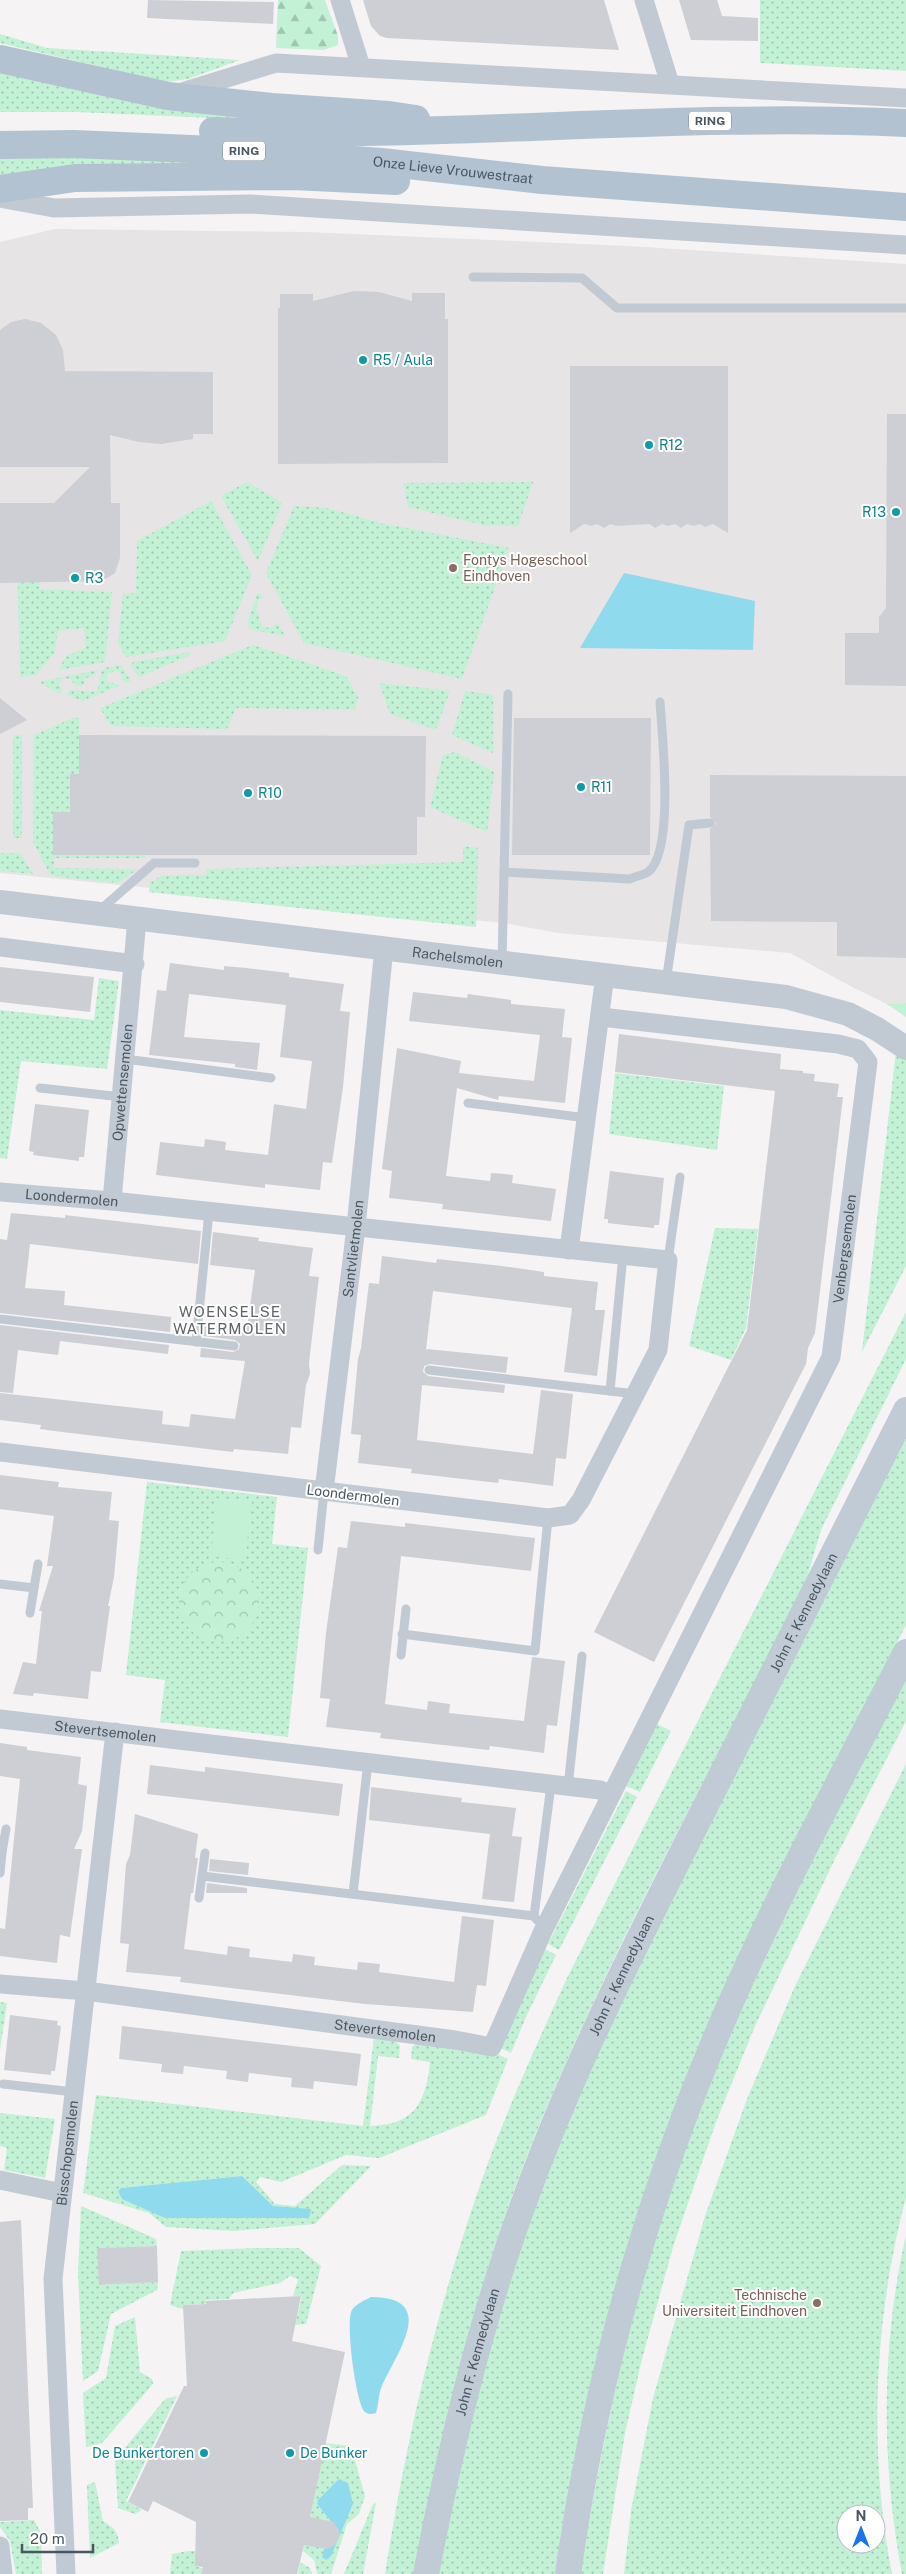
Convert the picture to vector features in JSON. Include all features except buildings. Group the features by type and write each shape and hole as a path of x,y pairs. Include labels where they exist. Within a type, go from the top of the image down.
{"main road":[{"path":"0,59 168,96 272,107 389,115 464,128"},
{"name":"Onze Lieve Vrouwestraat","path":"0,128 368,134 464,128 547,128 728,120 906,123"},
{"name":"Onze Lieve Vrouwestraat","path":"0,145 74,144 238,151 488,174 906,207"},
{"path":"0,189 75,178 294,176 387,181 488,174"},
{"name":"John F. Kennedylaan","path":"426,2574 455,2432 481,2333 501,2266 556,2118 633,1948 906,1410"},
{"path":"568,2574 594,2427 610,2354 644,2231 688,2108 746,1967 906,1652"}],"street":[{"path":"340,0 361,67"},
{"path":"644,0 670,84"},
{"path":"168,96 276,63 906,98"},
{"path":"0,198 54,208 250,204 906,245"},
{"name":"Rachelsmolen","path":"0,902 786,996 848,1014 877,1029 906,1048"},
{"name":"Opwettensemolen","path":"112,1201 135,964 137,919"},
{"path":"0,947 135,964"},
{"name":"Santvlietmolen","path":"324,1491 356,1227 384,948"},
{"path":"569,1250 605,975"},
{"name":"Venbergsemolen","path":"601,1017 838,1044 858,1049 868,1062 831,1357 672,1675"},
{"name":"Loondermolen","path":"0,1192 112,1201 668,1260 658,1350 581,1500 570,1515 548,1518 0,1452"},
{"name":"Stevertsemolen","path":"0,1984 86,1991 455,2040 492,2047 539,1923 611,1795 672,1675"},
{"name":"Stevertsemolen","path":"0,1719 600,1790 611,1795"},
{"name":"Bisschopsmolen","path":"66,2574 53,2279 115,1732"},
{"path":"0,2180 62,2193"},
{"path":"0,2546 3,2574"}],"lane":[{"path":"473,276 582,278 617,308 906,308"},
{"path":"502,963 508,694"},
{"path":"504,872 630,878 649,871 659,857 666,799 660,702"},
{"path":"666,982 690,825 710,822"},
{"path":"96,914 154,863 195,863"},
{"path":"125,1059 271,1078"},
{"path":"40,1088 122,1097"},
{"path":"468,1103 587,1118"},
{"name":"Loondermolen","path":"668,1260 680,1177"},
{"path":"196,1342 209,1212"},
{"path":"610,1391 623,1255"},
{"path":"0,1318 234,1346"},
{"path":"429,1370 636,1394"},
{"name":"Santvlietmolen","path":"318,1550 324,1491"},
{"path":"402,1634 534,1651 548,1518"},
{"path":"30,1613 38,1564"},
{"path":"0,1584 34,1588"},
{"path":"401,1655 406,1609"},
{"path":"202,1876 353,1894 539,1923 559,1786 582,1656"},
{"path":"353,1894 368,1762"},
{"path":"0,1873 1,1852 6,1829"},
{"path":"199,1898 205,1853"},
{"path":"3,2084 74,2092"}],"shaded area":[{"name":"Fontys Hogeschool Eindhoven","path":"55,229 306,232 629,246 906,264 906,1003 887,1004 790,953 558,933 504,923 0,873 0,242"}],"green space":[{"path":"278,0 325,0 338,36 338,45 324,50 276,48"},
{"path":"760,0 906,0 906,71 760,63"},
{"path":"0,34 47,48 240,60 188,79 165,82 135,79 106,68 0,43"},
{"path":"0,68 320,123 77,112 0,112"},
{"path":"0,152 253,162 0,180"},
{"path":"247,482 282,503 258,561 221,496"},
{"path":"533,482 518,526 488,526 408,507 403,483"},
{"path":"211,501 252,575 225,641 126,657 118,644 123,594 136,593 137,541"},
{"path":"294,506 327,508 381,523 509,548 462,679 304,643 266,573"},
{"path":"38,552 40,589 112,592 105,662 59,670 65,657 86,647 84,628 58,631 55,652 36,675 20,677 17,555"},
{"path":"257,594 261,594 263,597 259,599 256,609 263,627 271,628 278,623 285,636 249,629 248,621"},
{"path":"253,645 346,676 358,697 355,710 236,708 227,729 111,726 100,708"},
{"path":"190,652 191,655 139,677 131,666 133,662"},
{"path":"121,665 131,681 126,683 121,679 122,675 117,670 107,674 106,682 121,685 83,701 66,695 70,690 96,692 104,668"},
{"path":"98,670 93,676 86,678 83,686 75,686 71,679 64,678 58,684 62,688 60,694 39,682"},
{"path":"379,683 450,691 436,730 390,714"},
{"path":"465,691 493,695 493,753 452,735"},
{"path":"73,718 79,718 79,774 70,774 70,812 53,812 53,855 145,855 146,858 54,858 54,868 138,869 118,883 51,876 33,842 34,735"},
{"path":"13,735 22,735 22,838 13,838"},
{"path":"455,752 494,772 487,832 430,807 443,755"},
{"path":"463,846 478,848 476,927 149,892 150,883 161,876 206,875 207,869 463,862"},
{"path":"0,853 20,853 33,874 0,871"},
{"path":"99,978 119,981 107,1069 21,1061 7,1159 0,1158 0,1010 94,1020"},
{"path":"906,1003 906,1017 887,1004"},
{"path":"896,1051 906,1057 906,1266 862,1352"},
{"path":"615,1073 724,1086 717,1150 609,1134"},
{"path":"715,1228 758,1229 746,1328 731,1360 689,1346"},
{"path":"906,1312 906,1359 821,1530 804,1588 637,1912 574,2044 545,2111 502,2224 467,2339 438,2456 416,2574 385,2574 415,2416 440,2313 471,2210 507,2114 568,1976"},
{"path":"906,1439 906,1625 795,1842 582,2424 561,2532 556,2574 438,2574 473,2405 512,2270 566,2123 643,1955"},
{"path":"147,1482 277,1497 272,1544 308,1548 288,1737 160,1722 165,1680 126,1675"},
{"path":"217,1498 252,1502 245,1560 211,1556"},
{"path":"219,1562 234,1565 247,1574 256,1587 259,1602 256,1617 247,1630 234,1639 219,1642 204,1639 191,1630 182,1617 179,1602 182,1587 191,1574 204,1565"},
{"path":"906,1677 906,1721 835,1859 755,2026 716,2122 673,2247 642,2359 625,2433 603,2574 580,2574 598,2473 619,2373 644,2274 675,2176 725,2048 753,1985 782,1923"},
{"path":"655,1723 671,1731 640,1792 624,1785"},
{"name":"Technische Universiteit Eindhoven","path":"906,1764 906,2197 895,2243 881,2337 877,2433 882,2504 836,2504 836,2554 886,2554 886,2539 892,2574 624,2574 631,2511 653,2398 705,2216 747,2099 795,1986"},
{"path":"626,1791 637,1797 559,1950 548,1944"},
{"path":"545,1949 556,1955 511,2053 496,2046"},
{"path":"0,2002 7,2003 0,2050"},
{"path":"374,2038 396,2041 400,2046 399,2058 378,2056 370,2126 385,2125 408,2116 421,2100 430,2062 411,2059 412,2047 417,2043 491,2051 508,2059 486,2115 379,2158 346,2155 281,2182 260,2177 256,2182 275,2204 295,2206 342,2165 371,2166 315,2224 233,2231 166,2227 149,2213 83,2193 96,2095 363,2126","holes":["242,2176 273,2206 165,2218 118,2191 122,2188"]},
{"path":"0,2113 55,2119 45,2178 4,2170 7,2148 0,2146"},
{"path":"81,2206 156,2239 157,2246 98,2248 99,2285 158,2282 157,2290 111,2314 98,2371 83,2381 78,2274"},
{"path":"906,2235 906,2574 902,2574 890,2490 887,2404 892,2318"},
{"path":"299,2248 321,2266 306,2324 295,2325 302,2296 293,2296 298,2279 290,2276 280,2283 233,2293 229,2299 205,2300 205,2304 183,2305 183,2309 170,2305 181,2251"},
{"path":"135,2317 140,2372 152,2379 153,2384 102,2443 86,2447 83,2393 106,2378 115,2326"},
{"path":"177,2396 126,2501 142,2510 135,2514 118,2508 115,2460 165,2399"},
{"path":"325,2443 351,2446 365,2496 359,2514 347,2524 331,2574 317,2574 314,2560 303,2551","holes":["318,2501 353,2504 350,2511 333,2524 317,2504"]},
{"path":"95,2482 103,2521 114,2530 119,2543 90,2558 87,2485"},
{"path":"376,2503 363,2574 344,2574 373,2504"},
{"path":"34,2520 41,2533 42,2574 16,2574 10,2541 0,2527 0,2522"},
{"path":"198,2551 195,2566 202,2568 201,2574 170,2574 172,2554"},
{"path":"300,2562 310,2568 312,2574 298,2574"}],"water":[{"path":"624,573 755,601 753,650 580,648"},
{"path":"242,2176 273,2206 311,2209 309,2218 165,2218 122,2199 118,2191 121,2188"},
{"path":"371,2297 392,2300 404,2306 408,2317 408,2330 381,2389 376,2413 368,2414 362,2406 355,2379 352,2362 350,2317 352,2310 358,2304"},
{"path":"339,2479 348,2483 353,2504 331,2556 326,2560 322,2557 333,2524 317,2504 318,2500"}],"place":[{"name":"R5 / Aula","path":"363,360"},
{"name":"R12","path":"649,445"},
{"name":"R13","path":"896,512"},
{"name":"Fontys Hogeschool Eindhoven","path":"453,568"},
{"name":"R3","path":"75,578"},
{"name":"R11","path":"581,787"},
{"name":"R10","path":"248,793"},
{"name":"Technische Universiteit Eindhoven","path":"817,2303"},
{"name":"De Bunkertoren","path":"204,2453"},
{"name":"De Bunker","path":"290,2453"}],"district":[{"name":"WOENSELSE WATERMOLEN","path":"230,1320"}]}
